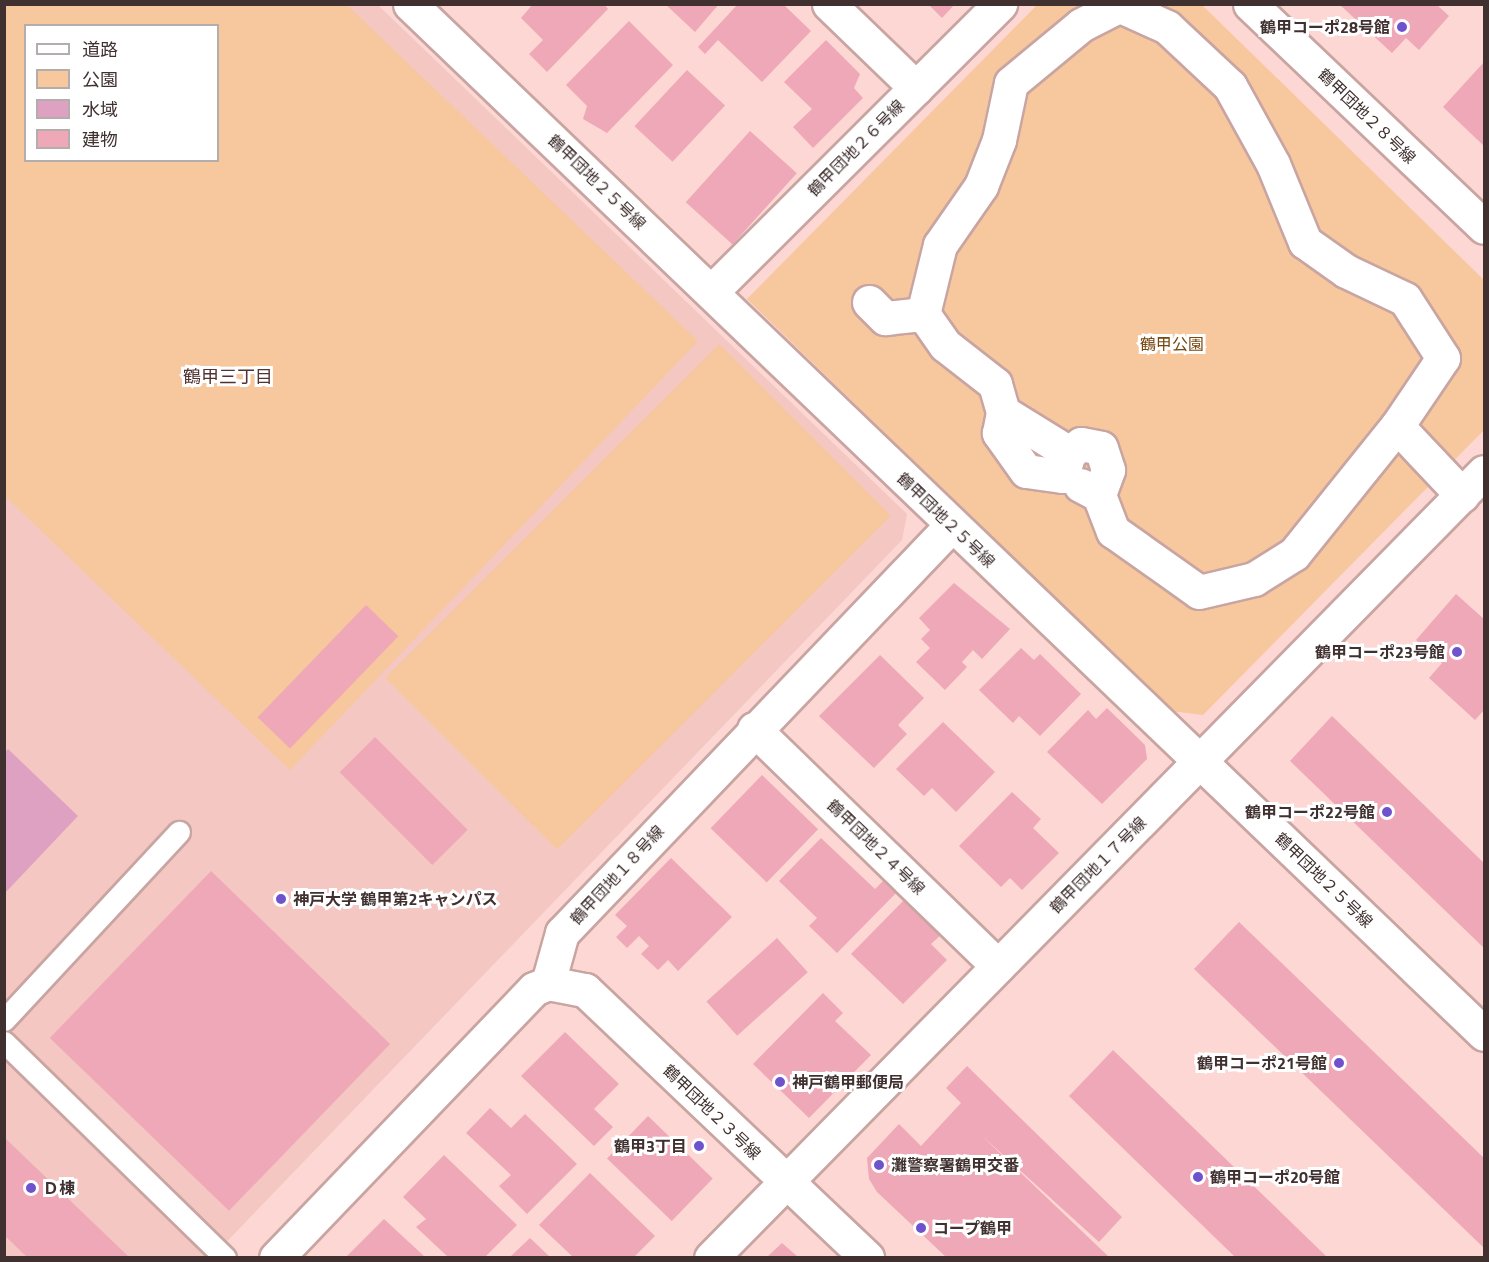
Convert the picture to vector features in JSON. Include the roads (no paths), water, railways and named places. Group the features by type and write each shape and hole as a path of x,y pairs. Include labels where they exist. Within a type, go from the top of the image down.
{"street":[{"name":"鶴甲団地２５号線","path":"410,4 712,291 951,526 1485,1034"},
{"path":"829,4 916,88"},
{"name":"鶴甲団地２６号線","path":"712,291 1000,4"},
{"name":"鶴甲団地２８号線","path":"1250,4 1485,227"},
{"path":"1065,465 1099,495 1113,531 1199,592 1254,579 1294,554 1397,426 1443,358 1405,298 1346,271 1305,242 1273,165 1230,86 1167,27 1116,6 1081,25 1011,83 999,140 981,186 940,245 923,314 945,345 995,384 1003,412 999,433 1026,471 1065,465 1081,444 1101,448 1108,470 1099,495"},
{"path":"869,302 885,318 923,314"},
{"path":"1397,426 1473,484"},
{"name":"鶴甲団地１７号線","path":"711,1257 786,1184 1473,484"},
{"name":"鶴甲団地１８号線","path":"548,984 562,933 754,729 951,526"},
{"name":"鶴甲団地２４号線","path":"754,729 998,966"},
{"path":"276,1257 534,989 548,984"},
{"name":"鶴甲団地２３号線","path":"548,984 585,990 786,1184 867,1257"}],"lane":[{"path":"4,1020 179,832"},
{"path":"4,1042 225,1257"}],"water":[{"path":"8,749 78,816 5,893 4,753"}],"place":[{"name":"鶴甲コーポ28号館","path":"1402,27"},
{"name":"鶴甲コーポ23号館","path":"1457,652"},
{"name":"鶴甲コーポ22号館","path":"1387,812"},
{"name":"神戸大学 鶴甲第2キャンパス","path":"281,899"},
{"name":"鶴甲コーポ21号館","path":"1339,1063"},
{"name":"神戸鶴甲郵便局","path":"780,1082"},
{"name":"鶴甲3丁目","path":"699,1146"},
{"name":"灘警察署鶴甲交番","path":"879,1165"},
{"name":"鶴甲コーポ20号館","path":"1198,1177"},
{"name":"Ｄ棟","path":"31,1188"},
{"name":"コープ鶴甲","path":"921,1228"}],"district":[{"name":"鶴甲三丁目","path":"228,377"}],"park label":[{"name":"鶴甲公園","path":"1172,344"}]}
